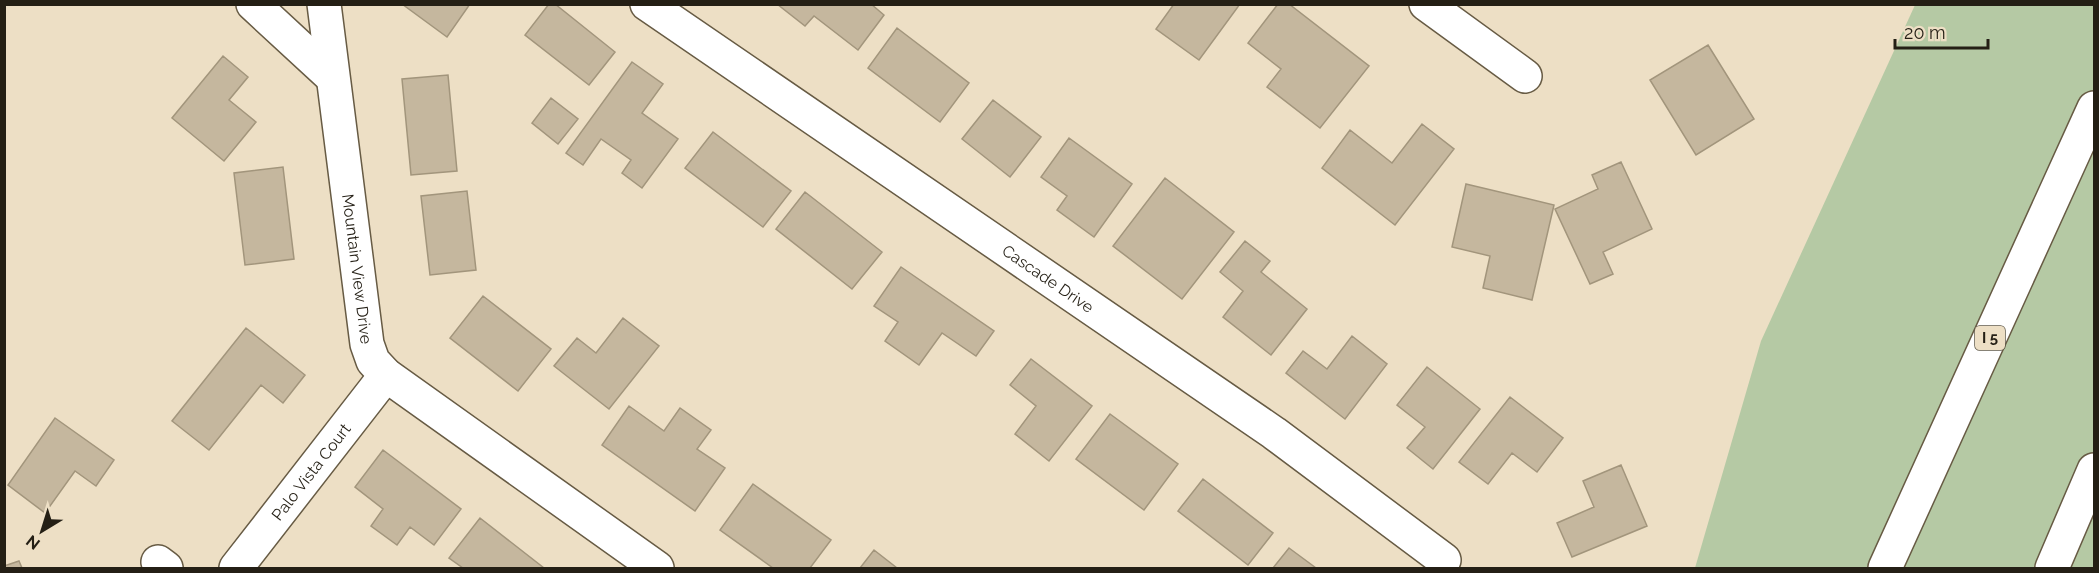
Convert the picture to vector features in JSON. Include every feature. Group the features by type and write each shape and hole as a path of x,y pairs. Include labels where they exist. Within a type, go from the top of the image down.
{"main road":[{"path":"253,4 332,77"},
{"name":"Mountain View Drive","path":"324,4 367,344 373,361 386,375 657,568"},
{"name":"Cascade Drive","path":"647,4 1274,433 1444,560"},
{"path":"1426,4 1524,76"},
{"name":"I 5","path":"1885,568 2094,108"},
{"name":"Palo Vista Court","path":"236,568 386,375"},
{"path":"2052,568 2094,470"}],"green space":[{"path":"1915,5 2094,5 2094,568 1695,568 1761,341"}],"building":[{"path":"402,4 470,4 447,37"},
{"path":"549,4 555,4 615,52 589,85 525,35"},
{"path":"777,4 871,4 884,15 858,50 814,16 805,26"},
{"path":"1174,4 1240,4 1199,60 1156,29"},
{"path":"1278,4 1289,4 1369,66 1320,128 1267,87 1281,69 1248,43"},
{"path":"897,28 969,83 940,122 868,68"},
{"path":"1708,45 1754,119 1696,155 1650,80"},
{"path":"223,56 248,77 229,100 256,122 224,161 172,118"},
{"path":"632,62 663,84 642,113 678,139 642,188 622,173 631,160 601,139 583,165 566,153"},
{"path":"448,75 457,171 411,175 402,79"},
{"path":"551,98 578,119 558,144 532,123"},
{"path":"993,100 1041,137 1010,177 962,139"},
{"path":"1422,124 1454,149 1395,225 1322,168 1350,130 1392,163"},
{"path":"713,132 791,191 763,227 685,168"},
{"path":"1069,138 1132,184 1094,237 1057,210 1067,196 1041,177"},
{"path":"1621,162 1652,229 1603,252 1613,274 1590,284 1555,209 1598,189 1592,175"},
{"path":"283,167 294,259 245,265 234,173"},
{"path":"1165,178 1234,232 1182,299 1113,246"},
{"path":"1466,184 1554,205 1532,300 1483,288 1490,256 1452,247"},
{"path":"467,191 476,270 430,275 421,196"},
{"path":"805,192 882,252 852,289 776,229"},
{"path":"1245,241 1270,261 1261,272 1307,309 1271,355 1223,317 1243,291 1220,272"},
{"path":"901,267 994,331 976,356 942,333 919,365 885,341 898,322 874,306"},
{"path":"483,296 551,349 518,391 450,338"},
{"path":"623,318 659,346 609,409 554,366 577,338 596,353"},
{"path":"246,328 305,375 283,403 261,385 209,450 172,421"},
{"path":"1352,336 1387,364 1345,419 1286,373 1303,351 1327,369"},
{"path":"1031,359 1092,406 1049,461 1015,434 1036,406 1010,385"},
{"path":"1427,367 1480,409 1433,469 1407,448 1425,427 1397,405"},
{"path":"1510,397 1563,438 1537,472 1512,453 1488,484 1459,462"},
{"path":"629,406 664,431 680,408 711,430 697,449 725,468 695,511 602,445"},
{"path":"1110,414 1178,464 1144,510 1076,459"},
{"path":"55,418 114,460 96,486 75,471 45,513 8,485"},
{"path":"383,450 461,509 434,545 410,527 397,545 371,526 383,509 355,487"},
{"path":"1621,465 1647,526 1572,557 1557,523 1594,507 1583,481"},
{"path":"1203,479 1273,533 1248,565 1178,511"},
{"path":"753,484 831,540 810,568 773,568 720,530"},
{"path":"480,518 544,568 463,568 449,558"},
{"path":"1289,548 1316,568 1273,568"},
{"path":"874,550 897,568 860,568"},
{"path":"19,561 22,568 4,568 4,566"}]}
